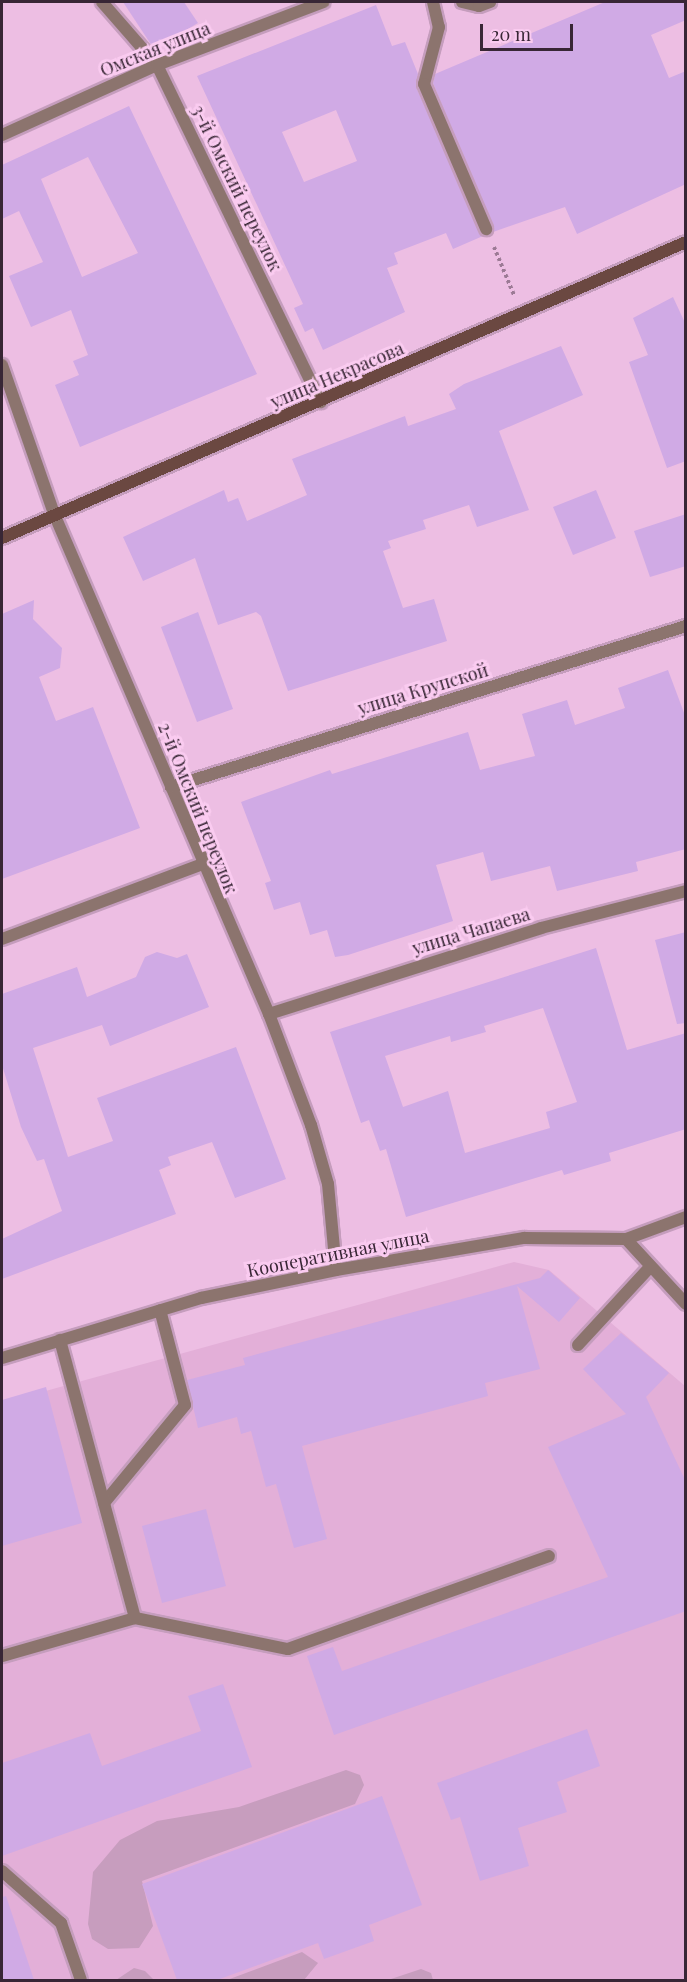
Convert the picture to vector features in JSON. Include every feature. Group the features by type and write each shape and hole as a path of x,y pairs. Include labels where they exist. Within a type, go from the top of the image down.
{"street":[{"name":"3-й Омский переулок","path":"102,2 157,65 321,402"},
{"name":"Омская улица","path":"2,135 157,65 324,2"},
{"path":"433,2 439,27 424,84 486,229"},
{"path":"462,2 479,6 490,2"},
{"name":"улица Некрасова","path":"2,538 321,402 686,242"},
{"name":"2-й Омский переулок","path":"2,365 55,516 171,787 200,865 269,1014 328,1184 336,1270"},
{"name":"улица Крупской","path":"171,787 686,626"},
{"path":"2,939 200,865"},
{"name":"улица Чапаева","path":"269,1014 542,928 686,891"},
{"name":"Кооперативная улица","path":"2,1358 160,1310 336,1270 524,1238 626,1239 686,1217"},
{"path":"626,1239 649,1268 686,1304"},
{"path":"578,1345 649,1268"},
{"path":"104,1503 185,1405 160,1310"},
{"path":"60,1340 135,1618"},
{"path":"2,1656 135,1618 288,1648 549,1556"},
{"path":"2,1871 61,1923 81,1980"}],"path":[{"path":"486,229 522,315"}],"shaded area":[{"path":"514,1262 549,1270 685,1386 685,1980 2,1980 2,1403"},
{"path":"346,1770 360,1775 364,1785 355,1804 142,1881 153,1926 139,1948 108,1949 92,1939 88,1924 93,1872 120,1840 157,1821 239,1807"},
{"path":"302,1952 318,1963 304,1980 227,1980"},
{"path":"134,1968 145,1971 154,1980 116,1980"},
{"path":"421,1969 431,1973 433,1980 388,1980"}],"building":[{"path":"123,2 184,2 198,23 154,49"},
{"path":"605,2 686,2 686,20 651,35 669,78 686,71 686,184 577,234 565,207 493,232 433,83 435,74"},
{"path":"376,5 392,46 405,42 418,74 416,87 483,236 453,249 446,233 394,253 398,264 387,268 405,312 323,350 313,328 305,332 294,308 303,304 197,76","holes":["336,110 357,161 304,182 282,132"]},
{"path":"129,106 257,374 80,447 55,385 79,375 73,361 88,355 71,310 31,327 9,276 43,262 19,211 2,219 2,165","holes":["88,157 138,253 82,277 41,179"]},
{"path":"673,297 686,325 686,461 667,468 629,362 648,355 633,318"},
{"path":"561,346 583,395 499,431 529,510 477,527 469,505 423,520 426,529 388,541 391,548 383,551 403,608 434,599 447,641 288,691 261,616 256,612 218,625 195,558 143,581 123,537 224,490 228,502 238,498 247,521 307,495 292,459 405,416 408,426 456,409 449,394 464,384"},
{"path":"596,490 616,538 573,555 553,507"},
{"path":"686,514 686,566 650,577 634,531"},
{"path":"34,600 33,619 62,648 60,668 39,677 56,721 93,707 140,828 2,879 2,614"},
{"path":"198,612 233,709 197,722 161,627"},
{"path":"668,670 686,718 686,849 636,862 638,871 557,891 550,866 491,881 483,852 436,865 453,921 348,955 335,957 327,930 310,935 300,902 274,910 265,883 271,881 241,802 330,770 332,774 468,732 480,770 535,756 522,714 567,700 575,725 625,708 618,688"},
{"path":"686,932 686,1023 677,1024 655,940"},
{"path":"596,948 627,1050 686,1033 686,1129 609,1153 611,1161 564,1175 562,1170 406,1217 386,1149 380,1151 369,1120 361,1123 330,1032","holes":["543,1008 577,1102 546,1112 550,1128 465,1153 448,1091 403,1107 385,1056 450,1036 451,1042 486,1032 484,1026"]},
{"path":"157,952 177,958 187,954 209,1007 110,1046 102,1025 33,1048 68,1157 113,1141 97,1098 236,1047 286,1179 235,1198 212,1142 168,1157 171,1165 159,1170 176,1214 2,1279 2,1239 62,1211 44,1159 37,1161 21,1127 2,1065 2,994 77,967 87,997 136,977 145,957"},
{"path":"548,1270 580,1298 559,1322 517,1286 540,1369 485,1383 488,1396 302,1446 327,1539 294,1548 276,1484 266,1487 251,1431 241,1434 237,1417 198,1428 187,1380 245,1365 243,1358 540,1278"},
{"path":"621,1333 669,1373 646,1397 686,1482 686,1611 334,1735 307,1656 333,1647 342,1671 608,1577 548,1447 626,1414 583,1369"},
{"path":"46,1387 82,1523 2,1546 2,1400"},
{"path":"206,1509 226,1586 162,1603 142,1526"},
{"path":"223,1684 252,1767 2,1856 2,1763 90,1733 102,1766 201,1731 188,1696"},
{"path":"587,1729 600,1766 557,1782 567,1812 518,1828 529,1866 480,1881 460,1817 451,1820 437,1783"},
{"path":"382,1796 422,1905 369,1925 374,1941 324,1959 318,1943 217,1980 177,1980 142,1884"},
{"path":"6,1896 34,1980 2,1980 2,1897"}]}
